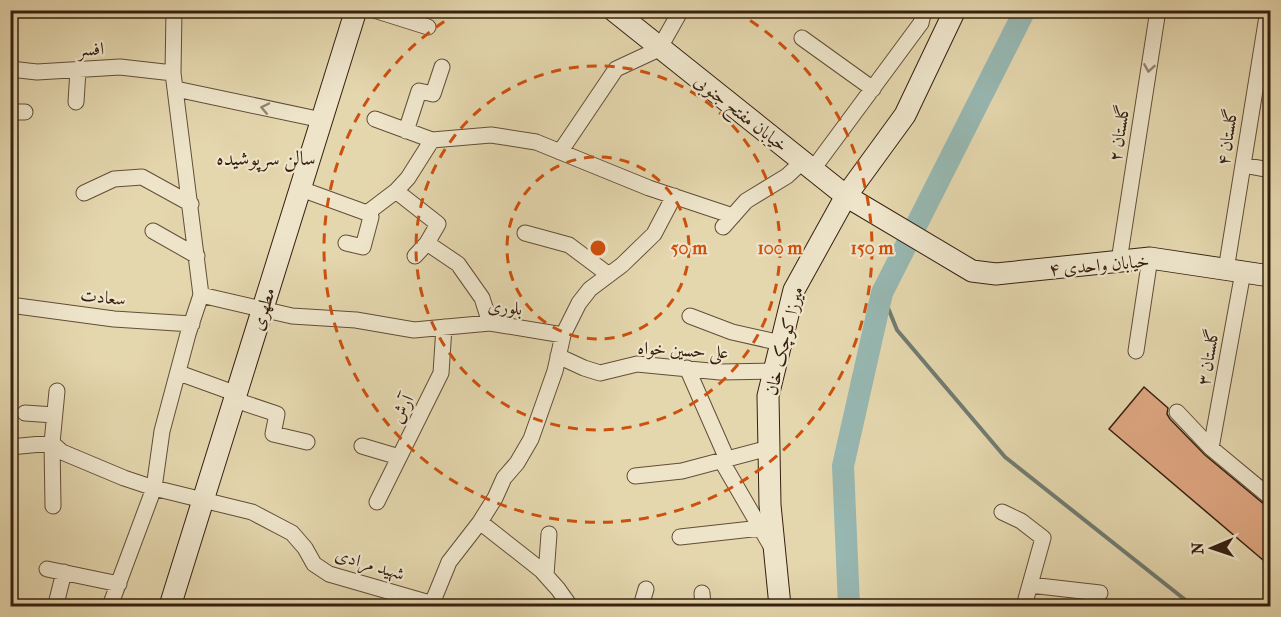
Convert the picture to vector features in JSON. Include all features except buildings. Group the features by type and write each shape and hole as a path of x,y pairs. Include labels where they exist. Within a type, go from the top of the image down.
{"main road":[{"name":"مطهری","path":"170,606 356,10"},
{"name":"خیابان مفتح جنوبی","path":"613,10 846,196 871,212"},
{"name":"میرزا کوچک خان","path":"780,606 770,506 768,396 795,290 846,196 905,115 955,10"},
{"name":"خیابان واحدی ۴","path":"871,212 964,267 981,273 996,274 1149,258 1270,276"}],"street":[{"path":"111,606 154,488 162,431 201,295 173,73 174,10"},
{"path":"374,10 428,27"},
{"path":"560,152 616,69 659,49 681,10"},
{"path":"375,119 432,140 491,135 536,142 674,196 728,221 746,201 808,166 873,89 921,23 924,10"},
{"name":"گلستان ۲","path":"1119,261 1158,10"},
{"name":"گلستان ۴","path":"1234,271 1243,165 1268,10"},
{"path":"802,38 873,89"},
{"name":"افسر","path":"10,69 37,72 120,67 173,73"},
{"path":"406,130 419,91 433,94 442,68"},
{"path":"75,102 78,70"},
{"path":"176,89 322,120"},
{"path":"367,213 396,191 408,178 432,140"},
{"path":"1243,165 1270,170"},
{"path":"84,193 114,179 142,177 191,204"},
{"path":"301,189 367,213 371,218 363,248 346,243"},
{"path":"396,191 438,224 427,243 415,256"},
{"path":"434,606 449,562 480,522 504,478 517,463 531,439 563,335 579,303 590,289 654,234 674,196"},
{"path":"153,231 197,256"},
{"path":"525,233 569,245 609,275"},
{"path":"427,243 458,264 482,298 490,323"},
{"path":"1136,351 1149,258"},
{"name":"گلستان ۳","path":"1211,448 1234,271"},
{"name":"بلوری","path":"201,295 292,316 356,320 414,330 490,323 563,335"},
{"name":"سعادت","path":"10,305 114,319 192,324"},
{"path":"690,316 732,332 781,343"},
{"name":"آرش","path":"377,502 441,373 444,327"},
{"name":"علی حسین خواه","path":"558,356 600,373 637,364 720,372 774,371"},
{"path":"687,368 724,460 775,552"},
{"path":"179,373 277,414 273,434 307,442"},
{"path":"53,506 52,443 57,391"},
{"path":"1177,412 1211,448 1270,497"},
{"path":"25,413 54,415"},
{"path":"10,447 52,443"},
{"name":"شهید مرادی","path":"52,443 62,452 124,478 154,488 252,512 292,533 305,548 314,564 329,574 434,606"},
{"path":"362,446 399,457"},
{"path":"635,476 682,471 769,448"},
{"path":"1002,512 1021,521 1043,538 1024,606"},
{"path":"480,522 546,575 570,606"},
{"path":"680,537 761,528"},
{"path":"546,575 549,534"},
{"path":"47,569 119,584"},
{"path":"57,600 64,572"},
{"path":"1030,585 1100,593"},
{"path":"641,606 646,589"}],"waterway":[{"path":"849,606 843,466 882,293 1025,10"},
{"path":"882,293 897,330 1005,457 1193,606"}],"district":[{"name":"سالن سرپوشیده","path":"266,158"}]}
